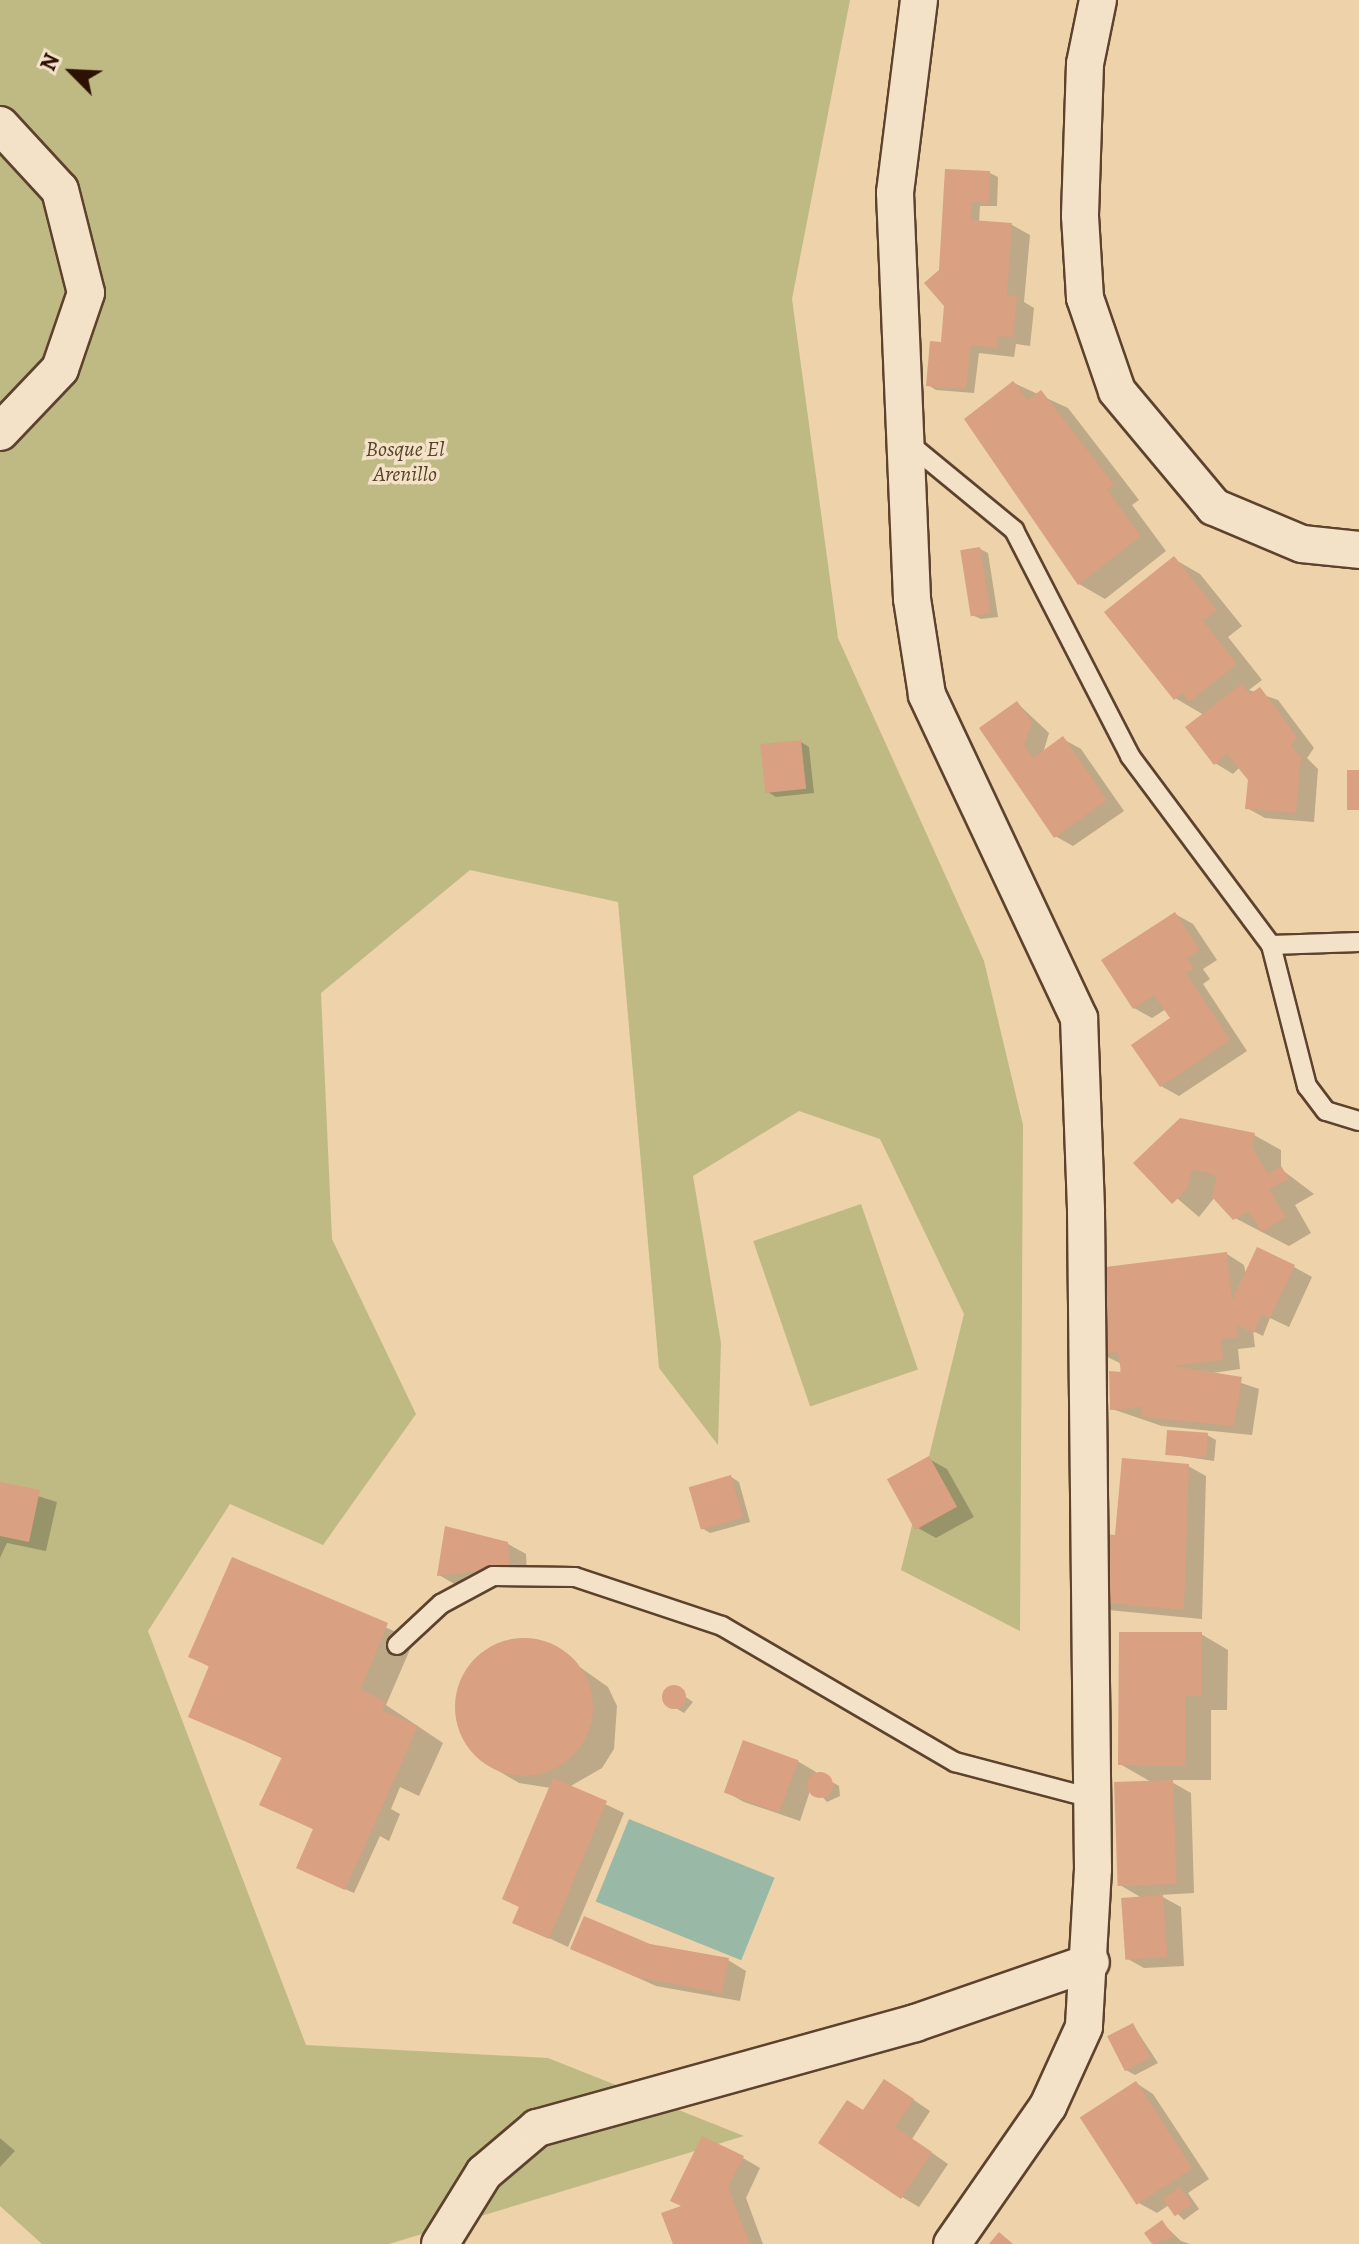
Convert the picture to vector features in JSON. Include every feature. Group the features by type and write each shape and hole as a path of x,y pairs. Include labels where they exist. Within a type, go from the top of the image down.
{"street":[{"path":"919,0 895,193 903,527 927,695 1079,1018 1091,1798 1091,1962 1084,2027 1048,2106 952,2244"},
{"path":"1098,0 1085,64 1080,216 1085,298 1117,391 1214,507 1302,544 1359,550"},
{"path":"0,125 60,190 86,293 60,369 0,432"},
{"path":"440,2244 484,2173 537,2128 915,2023 1091,1962"}],"lane":[{"path":"900,436 1014,530 1130,756 1271,945 1307,1086 1326,1111 1359,1121"},
{"path":"1271,945 1359,942"},
{"path":"397,1645 441,1604 493,1576 575,1577 722,1626 955,1762 1091,1798"}],"green space":[{"name":"Bosque El Arenillo","path":"0,0 850,0 792,299 838,638 984,961 1023,1125 1020,1631 901,1570 964,1314 880,1139 799,1111 693,1176 721,1343 718,1445 659,1368 618,902 470,870 321,993 332,1239 416,1414 323,1545 230,1504 148,1631 306,2045 548,2058 744,2136 389,2244 42,2244 0,2206"},
{"path":"861,1204 918,1369 810,1407 753,1241"}],"shaded area":[{"path":"629,1819 775,1878 741,1960 596,1902"}],"building":[{"path":"945,169 990,171 989,203 972,202 971,220 1012,223 1007,295 1017,296 1013,337 998,336 997,348 971,345 966,389 926,386 930,341 941,342 944,306 924,283 939,270"},
{"path":"1013,381 1028,400 1041,390 1114,485 1107,490 1141,536 1078,585 964,419"},
{"path":"980,547 990,613 971,616 960,550"},
{"path":"1174,556 1217,610 1203,621 1237,664 1189,702 1182,693 1174,700 1104,612"},
{"path":"1242,684 1250,694 1260,687 1297,737 1291,746 1301,757 1296,813 1245,809 1248,780 1227,754 1214,765 1185,727"},
{"path":"1017,701 1032,722 1024,746 1033,758 1063,736 1107,800 1054,838 979,728"},
{"path":"801,740 806,789 765,793 760,744"},
{"path":"1347,770 1359,770 1359,810 1347,810"},
{"path":"1175,912 1200,950 1187,958 1194,969 1186,973 1230,1040 1160,1087 1131,1045 1170,1018 1154,995 1133,1009 1101,960"},
{"path":"1180,1118 1255,1133 1252,1147 1268,1174 1281,1166 1289,1179 1269,1189 1286,1217 1261,1232 1249,1211 1233,1220 1212,1197 1217,1176 1192,1169 1187,1189 1172,1204 1133,1163"},
{"path":"1257,1247 1295,1265 1270,1318 1262,1314 1254,1333 1236,1325 1238,1337 1221,1339 1223,1360 1173,1366 1242,1377 1234,1426 1142,1417 1142,1407 1110,1410 1109,1371 1121,1372 1118,1352 1100,1355 1089,1269 1227,1252 1232,1300"},
{"path":"1167,1430 1208,1433 1206,1458 1165,1455"},
{"path":"929,1456 957,1507 915,1530 887,1479"},
{"path":"1122,1458 1189,1464 1184,1610 1088,1601 1095,1533 1115,1535"},
{"path":"731,1475 743,1517 701,1529 689,1487"},
{"path":"0,1482 40,1490 29,1542 0,1536"},
{"path":"445,1526 508,1542 510,1567 437,1576"},
{"path":"232,1557 388,1623 361,1689 385,1702 382,1710 418,1726 345,1890 296,1868 313,1829 259,1805 282,1757 188,1717 209,1666 188,1657"},
{"path":"1119,1632 1202,1632 1201,1696 1185,1696 1185,1766 1118,1765"},
{"path":"524,1638 550,1644 573,1658 587,1681 593,1707 587,1733 573,1756 550,1770 524,1776 498,1770 475,1756 461,1733 455,1707 461,1681 475,1658 498,1644"},
{"path":"669,1685 679,1685 686,1692 686,1702 679,1709 669,1709 662,1702 662,1692"},
{"path":"743,1740 798,1760 779,1813 724,1793"},
{"path":"820,1772 829,1776 833,1785 829,1794 820,1798 811,1794 807,1785 811,1776"},
{"path":"553,1778 607,1801 549,1939 512,1923 519,1907 502,1899"},
{"path":"1173,1780 1177,1884 1118,1886 1114,1782"},
{"path":"1163,1895 1167,1957 1125,1960 1121,1898"},
{"path":"584,1916 650,1944 729,1958 722,1993 636,1977 570,1949"},
{"path":"1133,2023 1151,2058 1125,2071 1107,2036"},
{"path":"884,2079 914,2099 895,2127 932,2152 901,2199 818,2143 847,2100 863,2110"},
{"path":"1136,2081 1193,2168 1136,2205 1080,2117"},
{"path":"702,2136 744,2156 728,2187 750,2244 673,2244 661,2213 681,2206 670,2201"},
{"path":"1180,2187 1192,2204 1175,2216 1163,2199"},
{"path":"1162,2220 1174,2237 1152,2244 1144,2233"},
{"path":"999,2232 1013,2244 989,2244"}]}
